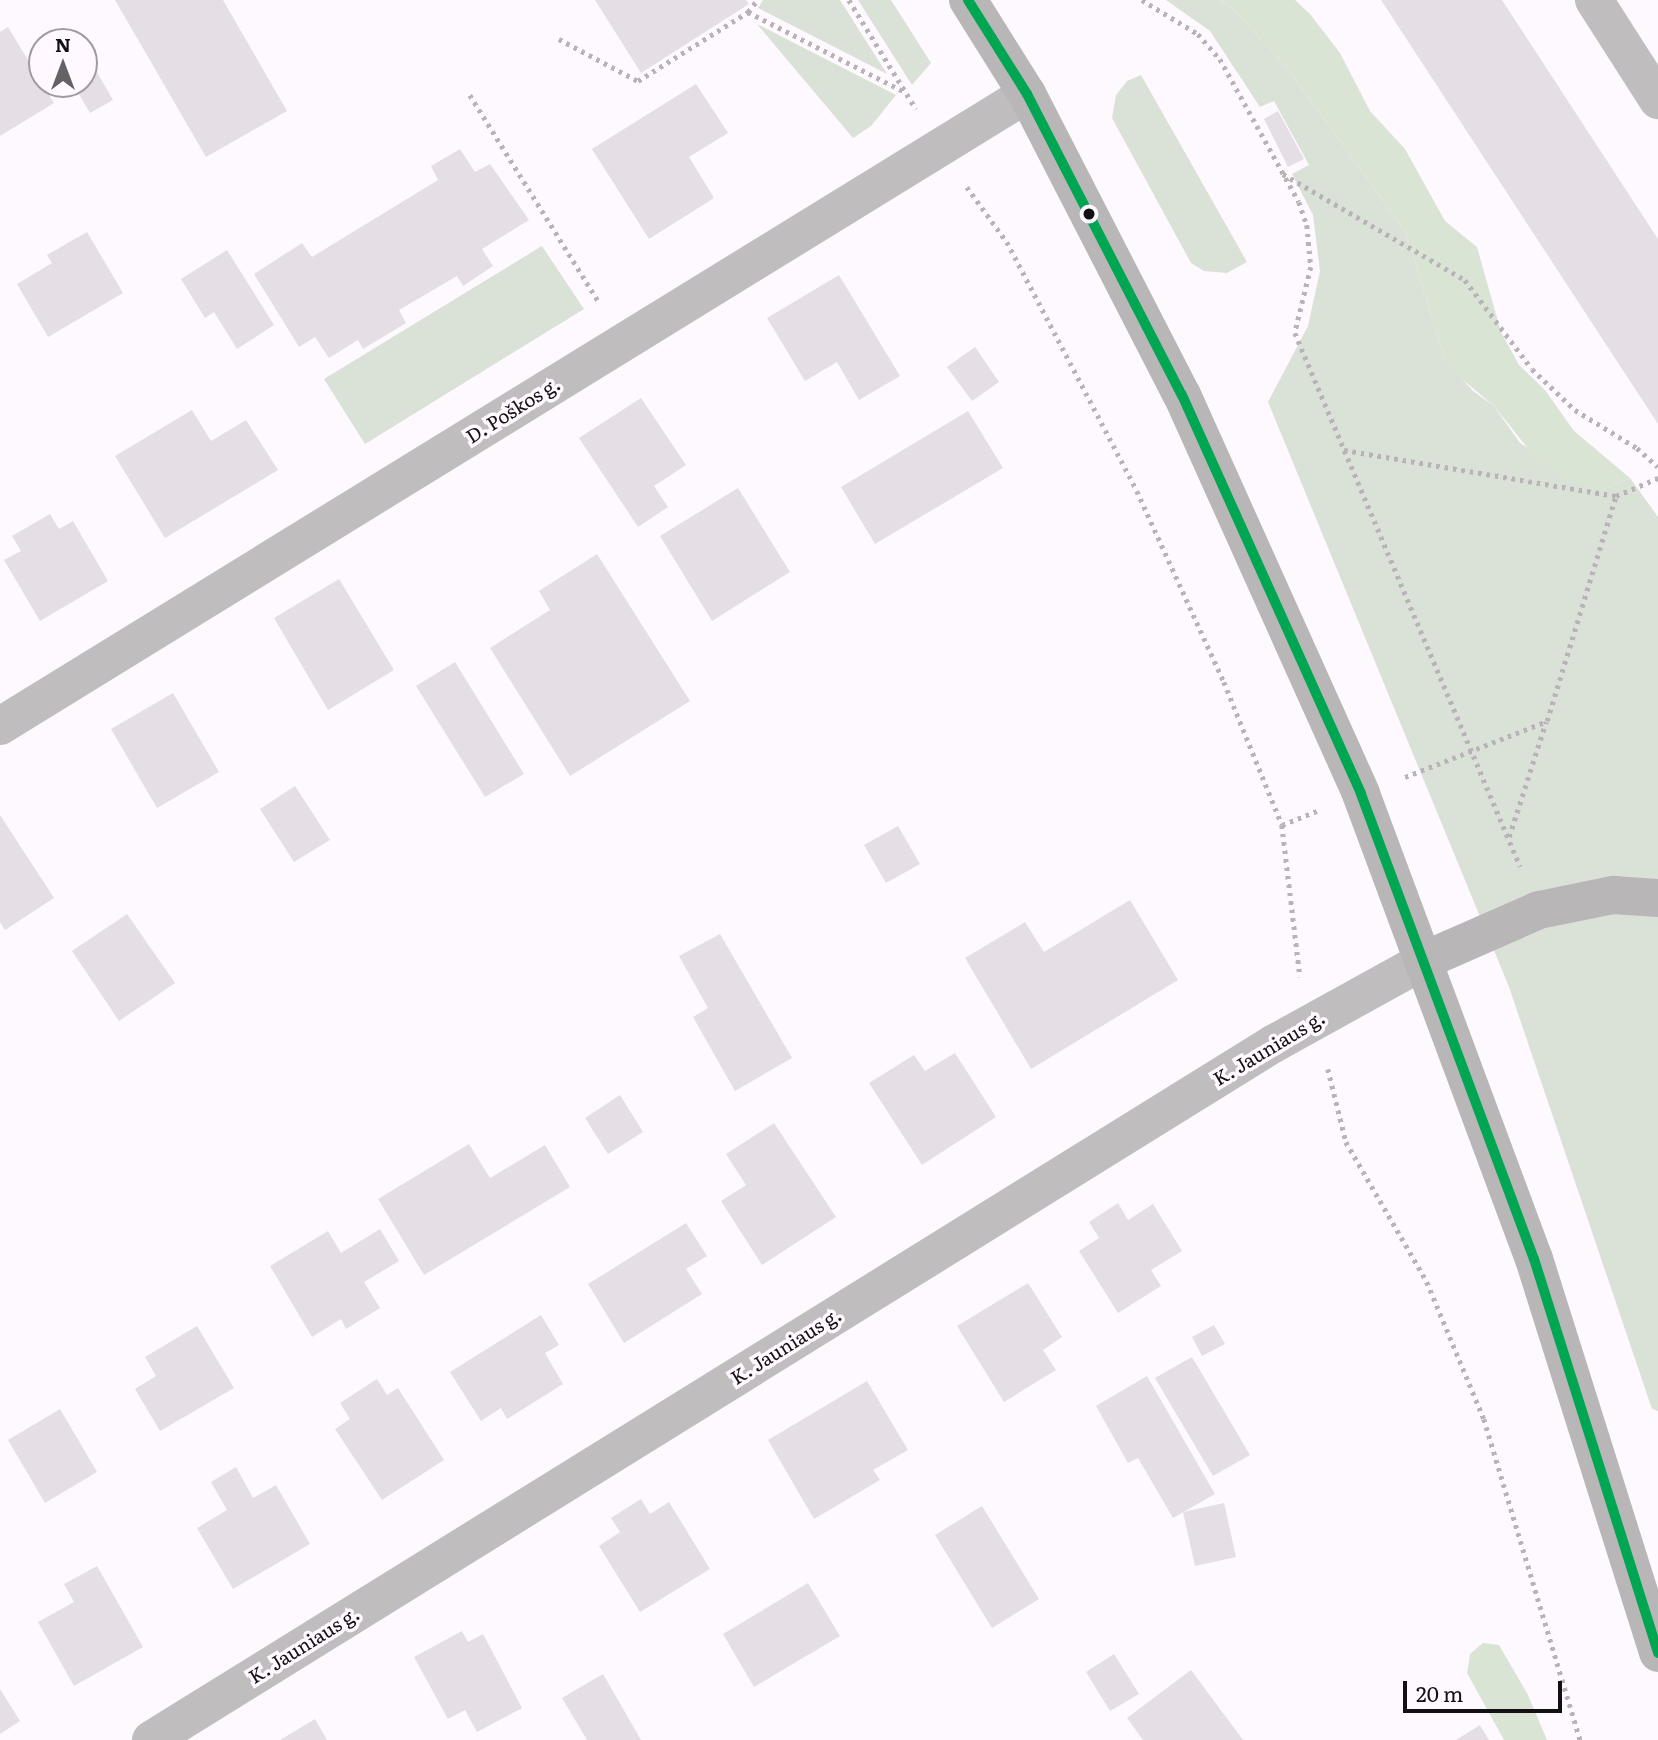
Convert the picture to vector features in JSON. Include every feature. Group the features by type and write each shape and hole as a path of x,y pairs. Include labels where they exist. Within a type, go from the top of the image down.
{"main road":[{"path":"968,0 1027,94 1182,395 1361,794 1425,960 1538,1272 1658,1653"},
{"path":"1425,960 1539,910 1613,895 1658,898"}],"street":[{"path":"1594,0 1658,100"},
{"name":"D. Poškos g.","path":"0,726 938,146 1027,94"},
{"name":"K. Jauniaus g.","path":"151,1740 1312,1022 1425,960"}],"path":[{"path":"559,39 638,81 748,12 757,0"},
{"path":"849,0 938,146 1007,242 1136,491 1224,682 1282,825 1294,957 1330,1074 1346,1142 1427,1282 1484,1419 1580,1740"},
{"path":"1142,0 1198,34 1220,59 1307,225 1311,267 1295,333 1474,750 1524,874"},
{"path":"748,12 906,93"},
{"path":"470,95 623,342"},
{"path":"1282,173 1465,280 1532,369 1575,410 1637,448 1658,467"},
{"path":"1344,450 1616,496 1658,478"},
{"path":"1509,838 1616,496"},
{"path":"1282,825 1546,721"}],"shaded area":[{"path":"763,0 840,0 887,74 758,8"},
{"path":"858,0 891,0 931,63 912,85"},
{"path":"1166,0 1219,0 1231,7 1288,69 1406,233 1445,360 1473,391 1494,406 1520,443 1598,492 1630,478 1658,517 1658,1411 1652,1409 1509,987 1268,402 1308,326 1320,271 1313,215 1292,174 1309,165 1274,101 1260,107 1210,31"},
{"path":"757,24 896,95 871,126 853,138"},
{"path":"1141,75 1247,262 1227,273 1204,271 1191,263 1112,118 1116,95 1127,81"},
{"path":"542,246 584,309 365,444 324,379"}],"green space":[{"path":"1219,0 1295,0 1310,14 1340,53 1370,111 1405,149 1445,221 1477,247 1501,332 1519,365 1545,390 1574,431 1630,478 1598,492 1566,480 1538,461 1494,406 1456,374 1445,360 1406,233 1288,69 1231,7"},
{"path":"1483,1643 1499,1645 1528,1695 1547,1740 1504,1740 1467,1673 1470,1654"}],"building":[{"path":"115,0 223,0 287,111 206,157"},
{"path":"595,0 746,0 749,4 641,73"},
{"path":"1381,0 1502,0 1658,239 1658,424"},
{"path":"8,27 28,60 28,98 51,98 54,103 0,136 0,32"},
{"path":"98,74 113,100 90,113 81,98 98,98"},
{"path":"696,84 728,133 689,157 714,198 649,239 592,149"},
{"path":"1278,111 1304,159 1288,167 1264,119"},
{"path":"460,149 475,172 490,164 529,220 482,249 493,266 463,286 457,276 399,310 406,323 363,349 358,340 329,358 315,337 299,347 254,274 302,243 312,257 438,180 431,166"},
{"path":"87,232 123,293 48,337 17,284 52,263 47,255"},
{"path":"227,250 274,325 237,349 214,312 205,318 181,279"},
{"path":"839,275 900,376 859,400 837,362 805,381 767,318"},
{"path":"975,347 999,382 972,401 947,367"},
{"path":"641,398 686,465 654,486 668,507 638,527 579,438"},
{"path":"192,410 211,441 246,420 278,470 165,538 115,456"},
{"path":"968,411 1003,468 875,544 841,487"},
{"path":"738,488 790,572 712,621 660,536"},
{"path":"50,514 59,529 73,521 108,581 40,621 4,560 21,551 12,536"},
{"path":"597,554 690,701 570,776 490,648 550,610 539,591"},
{"path":"339,579 394,670 328,710 274,618"},
{"path":"455,662 524,774 485,797 416,686"},
{"path":"173,693 219,772 157,808 111,729"},
{"path":"295,786 330,840 294,862 260,809"},
{"path":"0,815 54,898 5,930 0,922"},
{"path":"898,826 920,864 886,883 864,845"},
{"path":"1130,900 1178,980 1031,1069 965,958 1025,922 1044,952"},
{"path":"127,914 175,983 119,1021 72,951"},
{"path":"720,934 792,1058 735,1091 693,1017 708,1008 679,956"},
{"path":"955,1053 996,1117 922,1165 869,1083 914,1055 925,1071"},
{"path":"620,1095 643,1132 608,1154 585,1118"},
{"path":"774,1123 836,1217 762,1265 721,1201 746,1185 726,1154"},
{"path":"469,1144 490,1178 545,1145 570,1187 424,1275 378,1199"},
{"path":"1118,1203 1128,1220 1153,1204 1182,1251 1151,1270 1161,1286 1118,1313 1079,1251 1099,1238 1089,1222"},
{"path":"686,1223 707,1256 686,1269 702,1294 624,1343 588,1284"},
{"path":"380,1229 399,1261 364,1282 380,1308 346,1329 341,1319 312,1337 270,1266 328,1231 341,1253"},
{"path":"1028,1283 1062,1337 1043,1350 1056,1370 1004,1402 957,1326"},
{"path":"541,1315 559,1345 545,1353 563,1384 507,1419 501,1408 481,1421 450,1372"},
{"path":"1214,1325 1225,1344 1202,1356 1192,1337"},
{"path":"197,1326 234,1388 160,1431 135,1389 156,1376 145,1357"},
{"path":"1192,1357 1250,1455 1213,1476 1155,1378"},
{"path":"1147,1376 1215,1494 1173,1518 1138,1458 1128,1463 1096,1406"},
{"path":"377,1379 387,1395 398,1388 444,1460 382,1500 335,1429 350,1419 340,1403"},
{"path":"867,1381 908,1450 873,1470 880,1480 814,1519 768,1440"},
{"path":"60,1409 97,1472 45,1503 8,1440"},
{"path":"236,1467 253,1498 276,1485 310,1544 233,1589 197,1528 227,1510 211,1482"},
{"path":"641,1499 650,1514 669,1502 710,1569 640,1612 599,1546 620,1532 611,1518"},
{"path":"1224,1503 1236,1557 1195,1566 1183,1512"},
{"path":"982,1506 1039,1599 992,1628 935,1535"},
{"path":"97,1566 143,1647 74,1686 38,1622 74,1602 64,1584"},
{"path":"808,1583 840,1636 754,1687 723,1634"},
{"path":"462,1631 468,1642 483,1634 522,1708 477,1732 465,1710 448,1719 414,1657"},
{"path":"1114,1654 1139,1694 1110,1711 1086,1672"},
{"path":"1191,1670 1243,1740 1143,1740 1127,1718"},
{"path":"603,1674 641,1740 587,1740 562,1698"},
{"path":"0,1689 20,1721 0,1734"},
{"path":"315,1719 327,1740 280,1740"},
{"path":"1480,1725 1489,1740 1456,1740"}],"transit line":[{"path":"968,0 1027,94 1182,395 1361,794 1534,1259 1658,1653"}]}
